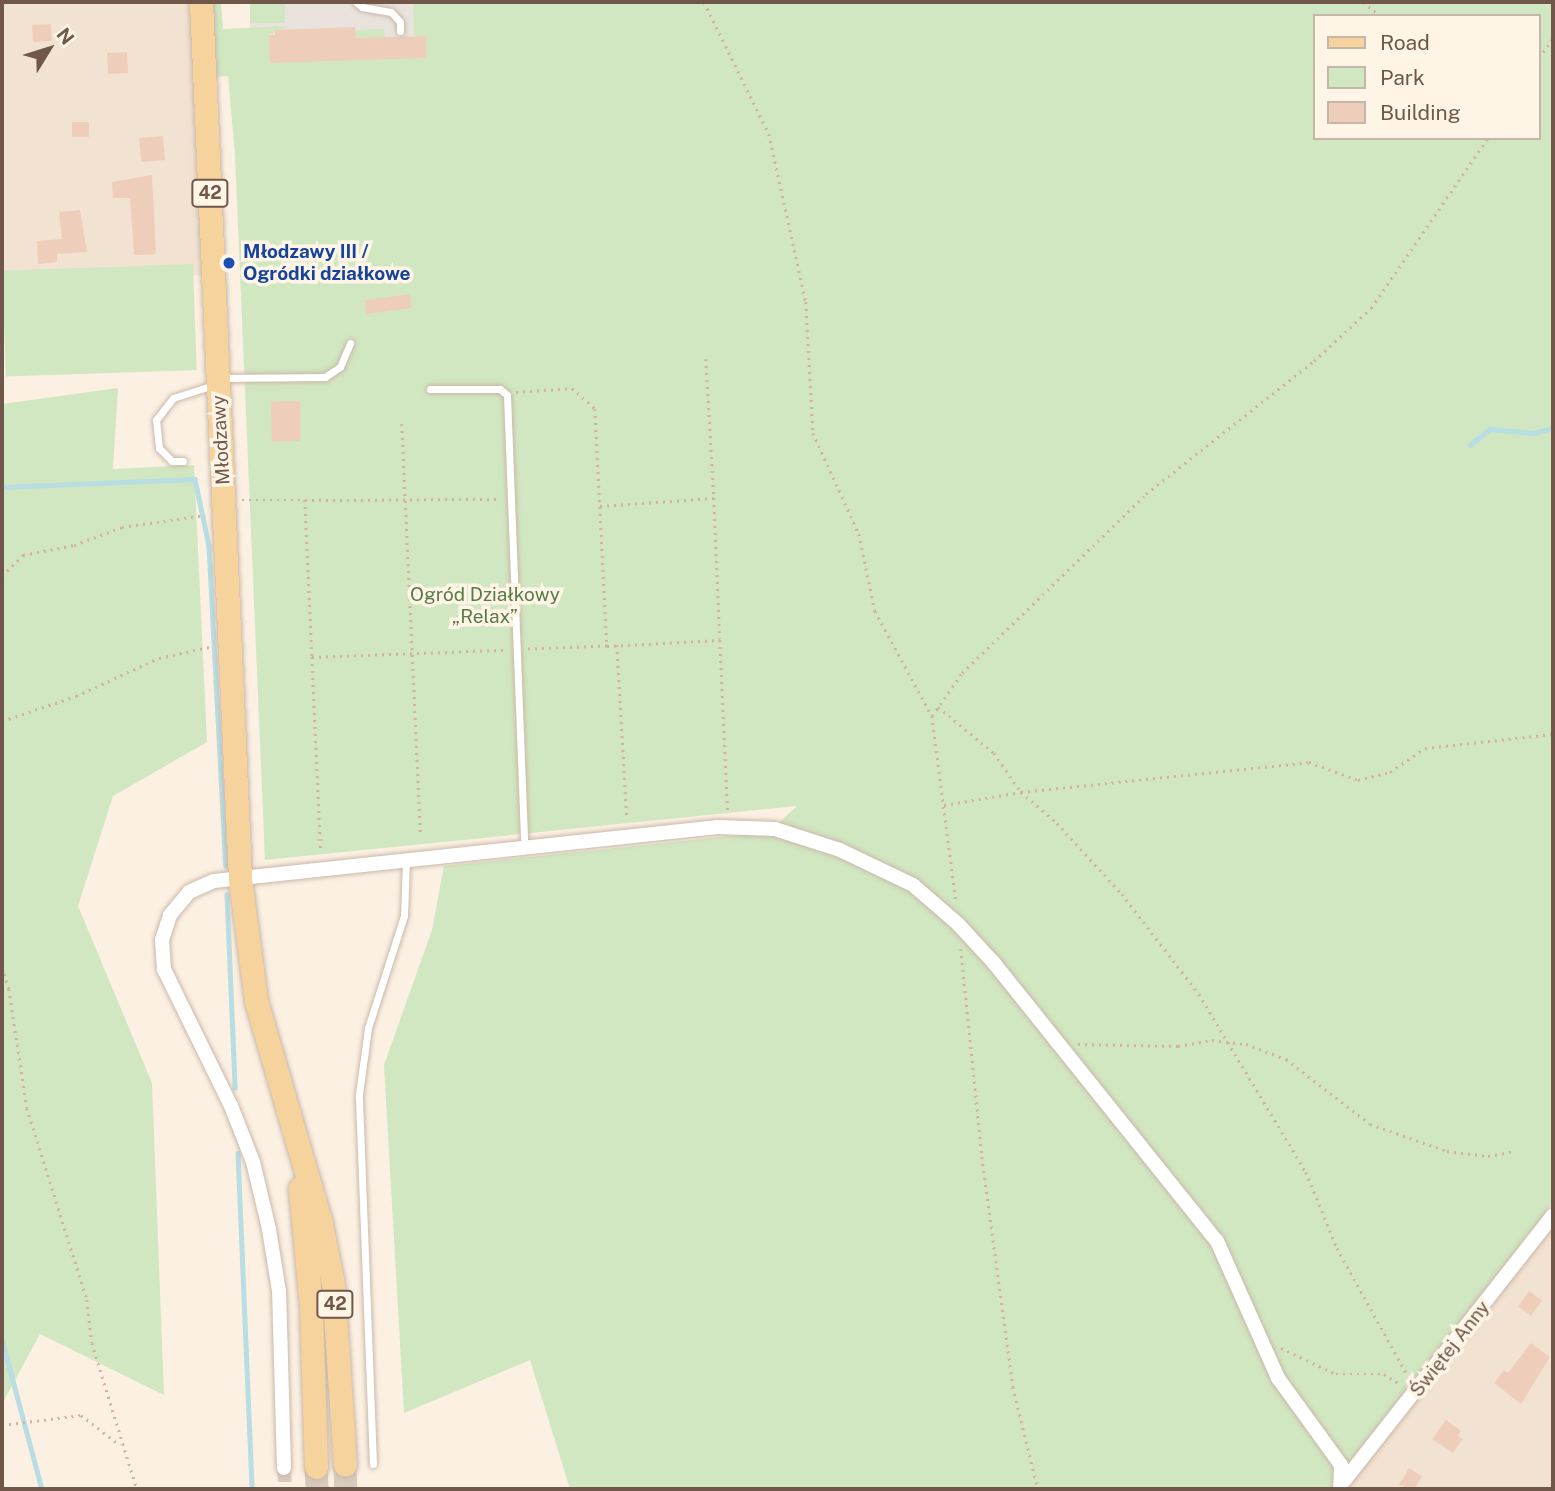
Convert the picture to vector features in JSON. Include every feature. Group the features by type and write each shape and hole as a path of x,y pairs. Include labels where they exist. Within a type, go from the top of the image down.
{"main road":[{"name":"Młodzawy","path":"201,2 218,381 216,504 230,642 240,879"},
{"name":"42","path":"240,879 256,1001 296,1147 321,1224 333,1284 345,1465"},
{"name":"42","path":"296,1147 311,1307 316,1466"}],"street":[{"path":"284,1468 279,1291 263,1202 253,1162 164,970 162,950 170,915 189,892 203,884 718,827 775,828 840,850 913,885 958,923 1067,1052 1217,1241 1278,1378 1341,1465 1342,1486"},
{"name":"Świętej Anny","path":"1342,1486 1553,1215"}],"lane":[{"path":"356,2 362,7 391,12 400,22 400,31"},
{"path":"183,461 172,461 159,448 156,420 173,398 218,381 325,377 340,367 350,343"},
{"path":"430,389 506,393 524,848"},
{"path":"373,1464 359,1094 368,1028 404,916 406,860"}],"path":[{"path":"704,2 769,134 806,302 813,433 859,534 875,611 932,716 958,923 982,1157 1013,1387 1038,1489"},
{"path":"1363,2 1378,14"},
{"path":"1541,55 1553,37"},
{"path":"932,716 991,643 1146,494 1314,361 1371,308 1487,140"},
{"path":"706,359 728,813"},
{"path":"506,393 572,388 595,409 607,646"},
{"path":"402,424 421,835"},
{"path":"600,506 713,498"},
{"path":"2,576 23,555 74,545 122,527 209,515 216,504 305,500 511,499"},
{"path":"305,500 321,852"},
{"path":"312,657 720,640"},
{"path":"2,721 76,696 159,658 230,642"},
{"path":"617,645 627,820"},
{"path":"938,708 993,752 1021,792 1057,823 1122,894 1199,995 1306,1172 1337,1248 1417,1392"},
{"path":"944,805 1021,792 1309,762 1358,780 1390,772 1425,748 1553,734"},
{"path":"2,967 9,989 27,1108 87,1300 92,1343 136,1489"},
{"path":"1067,1052 1086,1042 1178,1046 1226,1041 1286,1059 1370,1124 1447,1151 1488,1156 1516,1150"},
{"path":"1266,1351 1286,1349 1336,1374 1384,1374 1417,1392"},
{"path":"2,1425 81,1415 121,1446"}],"shaded area":[{"path":"2,2 201,2 201,275 2,275"},
{"path":"250,2 427,2 427,74 250,74"},
{"path":"1553,1217 1553,1489 1342,1489"}],"green space":[{"name":"Ogród Działkowy „Relax”","path":"212,2 221,2 223,29 288,26 269,35 271,63 356,59 355,30 384,29 385,37 373,38 426,36 414,36 413,2 1553,2 1553,1202 1333,1489 570,1489 530,1360 404,1413 384,1065 432,930 444,866 769,832 797,806 265,860 235,155 228,76 215,77"},
{"path":"250,2 285,2 285,23 250,23"},
{"path":"193,264 197,370 6,377 2,271"},
{"path":"118,388 113,469 194,465 207,742 113,796 78,906 152,1083 164,1395 40,1334 2,1404 2,404"}],"building":[{"path":"51,24 52,41 33,42 32,25"},
{"path":"355,27 356,38 426,36 426,58 270,63 269,35 275,35 275,30"},
{"path":"127,52 128,73 108,74 107,53"},
{"path":"72,122 89,122 89,137 72,137"},
{"path":"163,136 165,160 141,162 139,138"},
{"path":"152,175 156,254 134,255 130,198 113,198 112,182"},
{"path":"80,210 87,252 57,254 57,262 38,264 37,241 62,239 59,212"},
{"path":"410,294 412,308 366,314 364,300"},
{"path":"300,401 301,441 272,442 271,402"},
{"path":"1529,1291 1542,1300 1531,1316 1518,1307"},
{"path":"1531,1343 1550,1357 1521,1404 1494,1383 1504,1370 1508,1373"},
{"path":"1446,1420 1461,1431 1458,1436 1463,1439 1453,1453 1432,1439"},
{"path":"1409,1468 1422,1476 1414,1489 1399,1485"}],"waterway":[{"path":"1470,445 1490,429 1534,433 1553,428"},
{"path":"2,487 195,479 209,546 226,866"},
{"path":"227,894 235,1088"},
{"path":"238,1153 252,1489"},
{"path":"2,1339 42,1489"}],"tunnel":[{"path":"345,1465 346,1489"},
{"path":"316,1467 317,1489"},
{"path":"284,1468 285,1489"}],"place":[{"name":"Młodzawy III / Ogródki działkowe","path":"229,263"}]}
